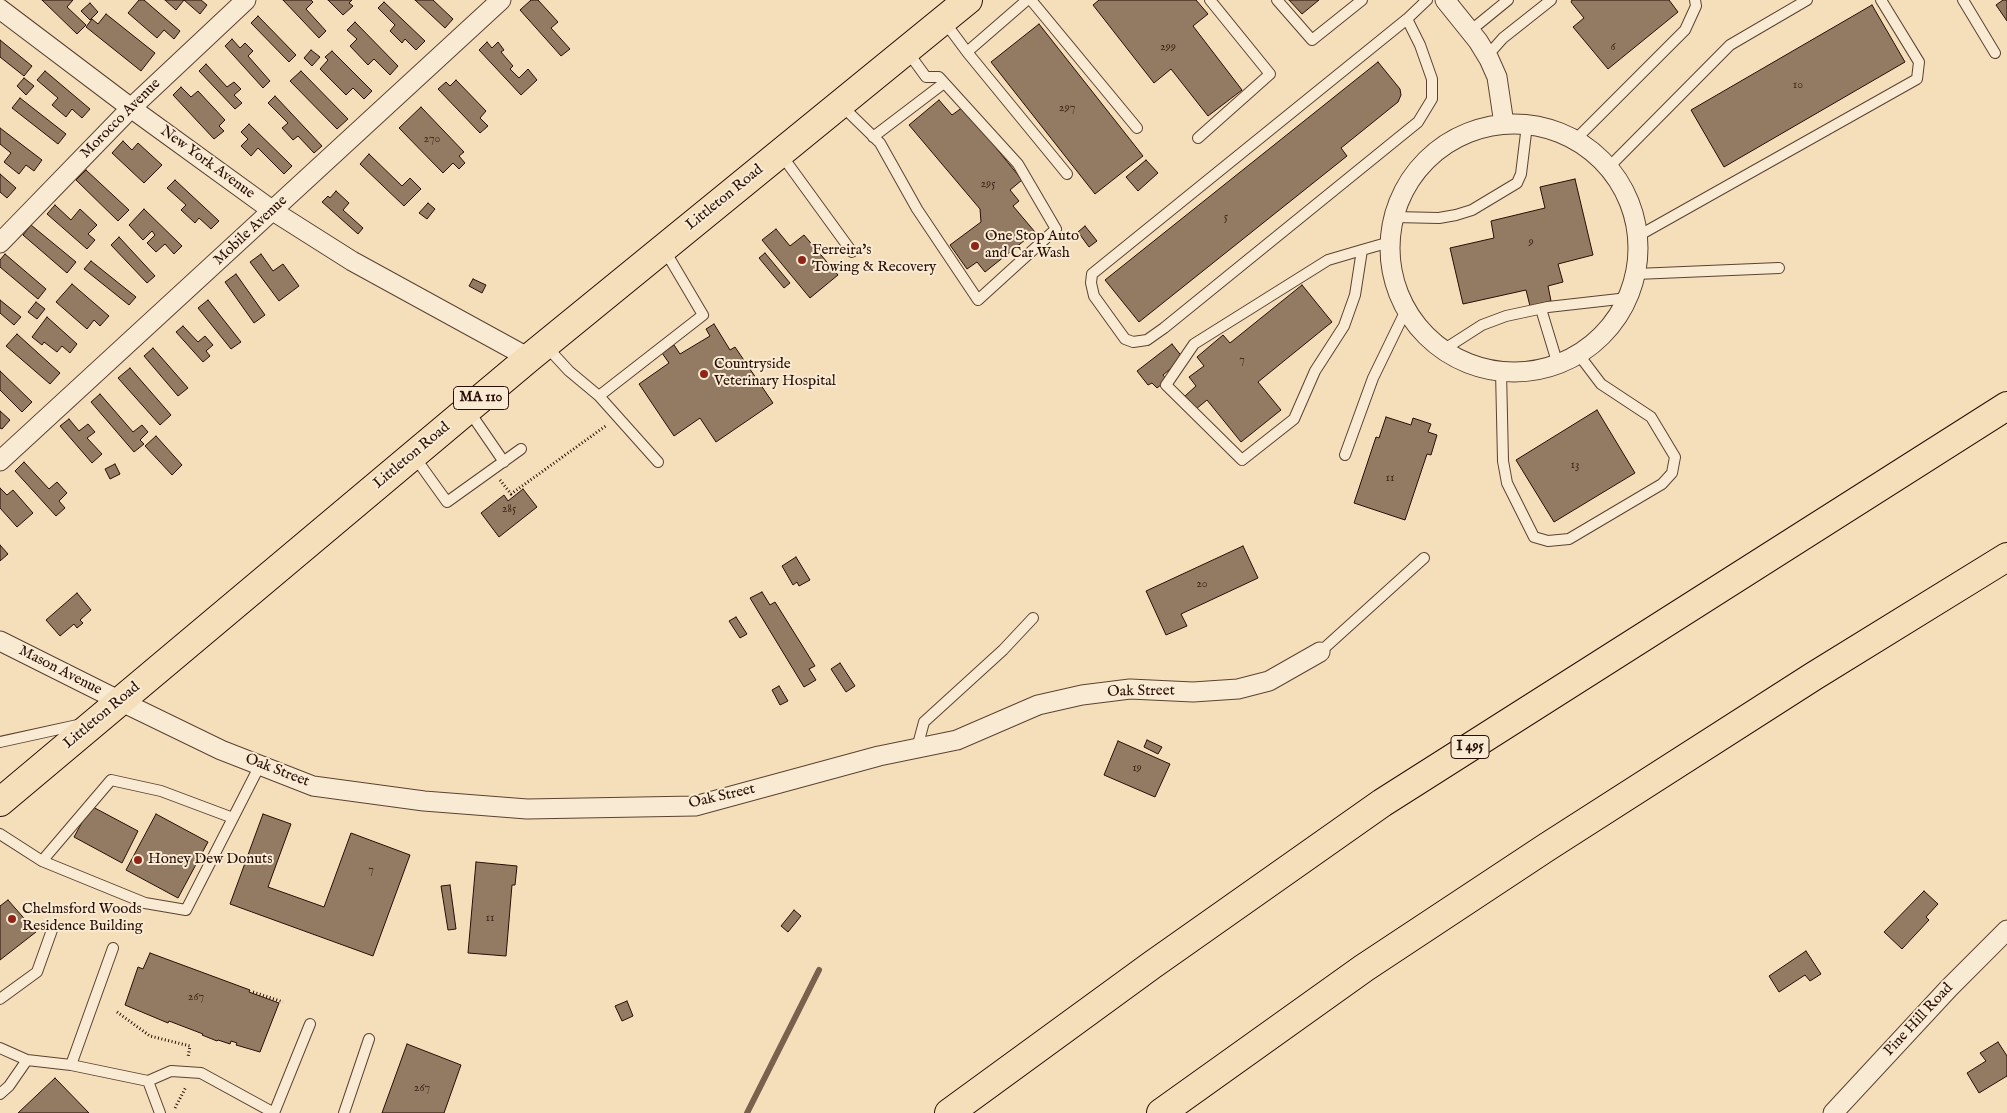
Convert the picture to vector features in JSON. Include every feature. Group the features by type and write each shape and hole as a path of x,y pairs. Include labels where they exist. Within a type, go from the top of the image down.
{"main road":[{"name":"Littleton Road","path":"0,802 537,351 968,0"},
{"name":"I 495","path":"949,1113 1152,965 1382,803 2007,406"},
{"path":"1161,1113 1364,968 1538,852 1806,681 2007,557"}],"street":[{"name":"Morocco Avenue","path":"0,243 131,108 246,0"},
{"name":"Mobile Avenue","path":"0,461 501,0"},
{"path":"1445,0 1487,56 1497,77 1504,124"},
{"name":"New York Avenue","path":"0,9 131,108 273,211 352,261 537,351"},
{"path":"1504,124 1527,125 1557,132 1575,140 1609,167 1625,192 1634,213 1638,236 1638,260 1636,274 1628,298 1613,324 1598,341 1558,365 1536,371 1512,373 1489,370 1467,364 1442,350 1428,338 1406,310 1393,277 1390,242 1394,218 1404,190 1413,175 1438,150 1469,132 1504,124"},
{"name":"Mason Avenue","path":"0,641 120,701"},
{"name":"Oak Street","path":"120,701 221,750 313,786 424,801 527,809 695,806 844,765 957,740 1038,705 1082,694 1130,689 1193,692 1238,690 1269,681 1320,652"},
{"name":"Pine Hill Road","path":"1833,1113 1948,988 2007,930"}],"lane":[{"path":"967,52 1029,0 1137,128"},
{"path":"1198,138 1270,74 1210,0"},
{"path":"1277,0 1312,40 1362,0"},
{"path":"1407,19 1420,45 1432,79 1432,99 1418,122 1164,328 1147,340 1133,342 1124,339 1094,296 1091,283 1092,274 1428,0"},
{"path":"1470,31 1508,0"},
{"path":"1487,56 1503,38 1551,0"},
{"path":"1575,140 1685,30 1696,6 1694,0"},
{"path":"1609,167 1730,45 1807,0"},
{"path":"1638,236 1917,79 1919,62 1881,0"},
{"path":"1963,0 1995,54"},
{"path":"943,20 1067,174"},
{"path":"840,104 880,143 916,209 978,300 1056,229 1018,164 939,78 926,77 906,50"},
{"path":"873,136 944,83"},
{"path":"1394,218 1456,216 1472,210 1517,183 1521,174 1527,125"},
{"path":"780,153 852,252"},
{"path":"1362,250 1355,295 1344,326 1315,371 1294,419 1242,460 1166,385 1194,344 1328,260 1362,250 1390,242"},
{"path":"599,396 703,315 664,248"},
{"path":"1636,274 1779,268"},
{"path":"1442,350 1482,325 1506,316 1541,309 1628,298"},
{"path":"1541,309 1558,365"},
{"path":"1345,455 1373,378 1406,310"},
{"path":"537,351 569,371 599,396 658,462"},
{"path":"1501,371 1503,461 1506,483 1534,537 1548,540 1569,539 1662,484 1672,473 1675,457 1651,417 1601,384 1579,354"},
{"path":"468,409 504,462"},
{"path":"413,455 447,502 521,449"},
{"path":"1320,652 1424,558"},
{"path":"917,748 924,722 1003,650 1032,618"},
{"path":"0,742 97,720"},
{"path":"0,834 42,861 146,903 186,910 260,765"},
{"path":"42,861 111,780 161,791 233,818"},
{"path":"0,999 37,972 52,930"},
{"path":"70,1065 113,948"},
{"path":"0,1048 27,1060 70,1065 148,1081 171,1071 201,1073 274,1113 310,1024"},
{"path":"344,1113 369,1039"},
{"path":"0,1094 9,1086 27,1060"},
{"path":"148,1081 160,1113"}],"path":[{"path":"492,470 511,494 618,418"},
{"path":"253,992 283,1002"},
{"path":"117,1012 150,1036 190,1046 188,1058"},
{"path":"172,1113 189,1082"}],"building":[{"path":"42,0 73,0 67,7 86,25 77,34"},
{"path":"139,0 144,0 180,31 174,39 164,30 157,38 128,13"},
{"path":"165,0 184,0 176,10"},
{"path":"184,0 201,0 207,5 200,14"},
{"path":"283,0 311,0 313,2 306,9 326,31 319,38"},
{"path":"328,0 352,0 349,3 353,6 343,15"},
{"path":"415,0 433,0 453,19 445,28"},
{"path":"531,0 538,0 558,22 551,28 570,49 561,56 520,10"},
{"path":"1099,0 1196,0 1208,14 1193,26 1242,90 1208,116 1171,69 1154,83 1093,5"},
{"path":"1289,0 1319,0 1302,14"},
{"path":"1572,0 1669,0 1678,12 1608,69 1573,27 1584,18 1571,2"},
{"path":"2003,0 2007,0 2007,21 1996,5"},
{"path":"384,2 425,41 416,50 405,39 402,43 390,31 395,25 378,8"},
{"path":"90,3 98,12 90,20 81,11"},
{"path":"1872,5 1905,62 1724,167 1691,110"},
{"path":"106,14 155,53 141,71 86,27 92,19 98,24"},
{"path":"258,16 296,55 289,62 251,23"},
{"path":"355,22 398,66 390,75 374,59 368,65 350,46 357,39 347,30"},
{"path":"1039,24 1143,156 1095,194 991,62"},
{"path":"232,39 240,48 245,43 253,51 248,56 270,81 263,88 225,46"},
{"path":"0,40 32,66 24,76 0,57"},
{"path":"487,42 492,48 498,42 504,50 501,52 513,66 510,69 519,78 528,69 537,80 521,95 479,50"},
{"path":"311,50 320,57 312,66 304,58"},
{"path":"332,51 372,91 364,99 353,88 346,95 320,69 328,60 325,57"},
{"path":"1378,62 1400,89 1401,95 1398,102 1341,148 1347,156 1139,322 1105,280"},
{"path":"206,64 227,87 234,82 241,89 234,95 242,103 235,109 199,71"},
{"path":"45,71 90,109 82,118 72,109 66,117 52,105 58,98 37,80"},
{"path":"301,71 348,119 337,129 290,81"},
{"path":"24,78 34,86 26,95 17,86"},
{"path":"456,80 486,111 480,118 488,126 480,133 438,89 446,82 450,86"},
{"path":"181,87 191,97 198,91 225,120 219,126 224,131 214,139 173,95"},
{"path":"275,96 322,146 314,153 298,136 293,140 282,128 288,123 268,103"},
{"path":"20,98 66,134 58,144 12,108"},
{"path":"939,100 952,115 963,107 1022,180 1010,190 1019,201 1013,206 1035,232 985,272 977,262 967,269 950,245 981,222 980,209 909,125"},
{"path":"421,107 464,152 459,156 465,163 459,169 453,163 443,173 399,128"},
{"path":"249,124 292,166 284,174 258,148 251,156 241,146 248,139 241,132"},
{"path":"0,128 42,160 34,171 26,165 19,174 4,162 11,153 0,144"},
{"path":"123,141 132,150 138,143 162,165 144,183 112,153"},
{"path":"369,154 402,186 410,178 421,189 404,206 360,164"},
{"path":"1146,160 1158,173 1138,191 1126,177"},
{"path":"86,170 129,210 118,221 76,180"},
{"path":"0,174 16,188 7,198 0,192"},
{"path":"1575,179 1593,255 1558,264 1563,282 1548,286 1551,301 1530,306 1526,290 1463,304 1450,248 1494,238 1491,221 1545,208 1540,187"},
{"path":"175,180 219,221 211,229 199,218 195,223 181,210 186,205 167,188"},
{"path":"336,191 349,203 343,210 363,228 358,234 322,202 328,196 330,198"},
{"path":"428,203 435,209 427,219 419,213"},
{"path":"55,205 71,220 80,209 97,225 88,234 95,240 87,249 47,214"},
{"path":"144,209 182,246 174,254 165,244 156,252 147,243 155,235 152,231 143,240 129,225"},
{"path":"31,225 76,262 67,273 23,235"},
{"path":"1085,226 1097,241 1089,247 1078,232"},
{"name":"Ferreira's Towing & Recovery","path":"776,229 790,246 804,235 838,275 810,298 762,240"},
{"path":"119,237 155,276 147,283 111,245"},
{"path":"765,253 790,283 784,288 759,258"},
{"path":"5,254 46,289 38,299 0,267 0,260"},
{"path":"261,254 273,271 283,264 299,286 279,301 250,262"},
{"path":"91,261 136,297 129,305 84,269"},
{"path":"236,274 265,315 254,323 225,282"},
{"path":"473,279 486,285 482,293 469,286"},
{"path":"72,284 109,316 100,326 94,320 87,329 56,302"},
{"path":"1302,285 1332,322 1258,382 1281,410 1241,442 1207,400 1196,409 1185,396 1196,386 1189,377 1204,366 1197,357 1223,335 1230,343"},
{"path":"0,300 21,317 14,325 0,313"},
{"path":"208,300 241,342 231,349 198,308"},
{"path":"36,302 45,309 37,319 28,312"},
{"path":"47,317 77,344 70,353 62,346 57,352 44,342 42,345 32,337"},
{"name":"Countryside Veterinary Hospital","path":"714,324 730,350 735,347 773,403 716,442 700,418 674,436 639,384 669,363 662,353 674,345 680,354 710,336 706,329"},
{"path":"183,326 198,342 205,336 213,345 206,351 210,356 203,362 176,332"},
{"path":"17,334 60,373 50,384 6,346"},
{"path":"1172,344 1183,358 1163,375 1167,380 1157,388 1152,383 1148,385 1137,371"},
{"path":"153,348 188,388 178,396 144,356"},
{"path":"130,368 171,415 160,425 118,378"},
{"path":"0,371 32,402 22,412 0,390"},
{"path":"100,394 133,432 142,425 148,432 140,440 144,444 134,452 91,402"},
{"path":"1597,410 1635,473 1554,522 1516,460"},
{"path":"0,411 10,420 2,429 0,428"},
{"path":"1386,417 1411,425 1413,418 1431,424 1428,432 1437,435 1431,455 1427,454 1405,520 1354,503 1376,437 1379,438"},
{"path":"69,419 79,431 88,424 95,432 87,438 102,454 92,463 60,426"},
{"path":"156,436 182,465 172,475 145,446"},
{"path":"24,462 49,489 57,482 67,493 59,501 65,508 56,516 15,471"},
{"path":"115,464 120,474 110,479 105,469"},
{"path":"0,488 7,495 13,490 33,513 17,527 0,508"},
{"path":"523,489 537,507 499,537 481,513 504,495 508,501"},
{"path":"0,545 8,554 0,561"},
{"path":"1243,546 1258,578 1181,614 1187,626 1166,635 1146,591"},
{"path":"796,557 810,580 799,586 797,582 793,585 782,566"},
{"path":"762,592 770,605 775,602 815,666 809,669 816,680 804,687 750,598"},
{"path":"77,593 91,610 80,620 83,623 77,628 74,624 60,636 46,620"},
{"path":"736,617 747,634 740,638 729,621"},
{"path":"840,663 855,686 846,692 831,669"},
{"path":"779,686 788,701 780,705 772,690"},
{"path":"1147,740 1162,747 1158,754 1144,747"},
{"path":"1118,741 1170,764 1155,797 1104,775"},
{"path":"91,806 138,831 122,863 74,837"},
{"path":"156,814 208,842 178,898 126,870"},
{"path":"263,814 291,824 268,887 324,907 351,833 410,855 373,956 230,904"},
{"path":"476,862 517,866 515,885 512,885 506,956 468,953"},
{"path":"450,885 456,929 448,930 441,886"},
{"path":"1924,891 1938,904 1926,917 1929,920 1902,949 1884,932"},
{"name":"Chelmsford Woods Residence Building","path":"8,900 36,932 0,960 0,906"},
{"path":"794,910 801,916 788,932 781,926"},
{"path":"1806,951 1821,974 1810,981 1805,975 1779,992 1769,976"},
{"path":"150,953 250,990 249,992 279,1003 260,1052 236,1045 237,1043 231,1041 230,1044 217,1041 125,1005 138,967 143,969"},
{"path":"627,1001 633,1016 622,1021 615,1006"},
{"path":"1998,1042 2007,1056 2007,1076 1979,1093 1967,1073 1986,1061 1980,1053"},
{"path":"407,1044 461,1065 444,1113 382,1113"},
{"path":"55,1078 89,1113 18,1113"}],"waterway":[{"path":"747,1113 819,970"}],"place":[{"name":"One Stop Auto and Car Wash","path":"975,246"},
{"name":"Ferreira's Towing & Recovery","path":"802,260"},
{"name":"Countryside Veterinary Hospital","path":"704,374"},
{"name":"Honey Dew Donuts","path":"138,860"},
{"name":"Chelmsford Woods Residence Building","path":"12,919"}]}
